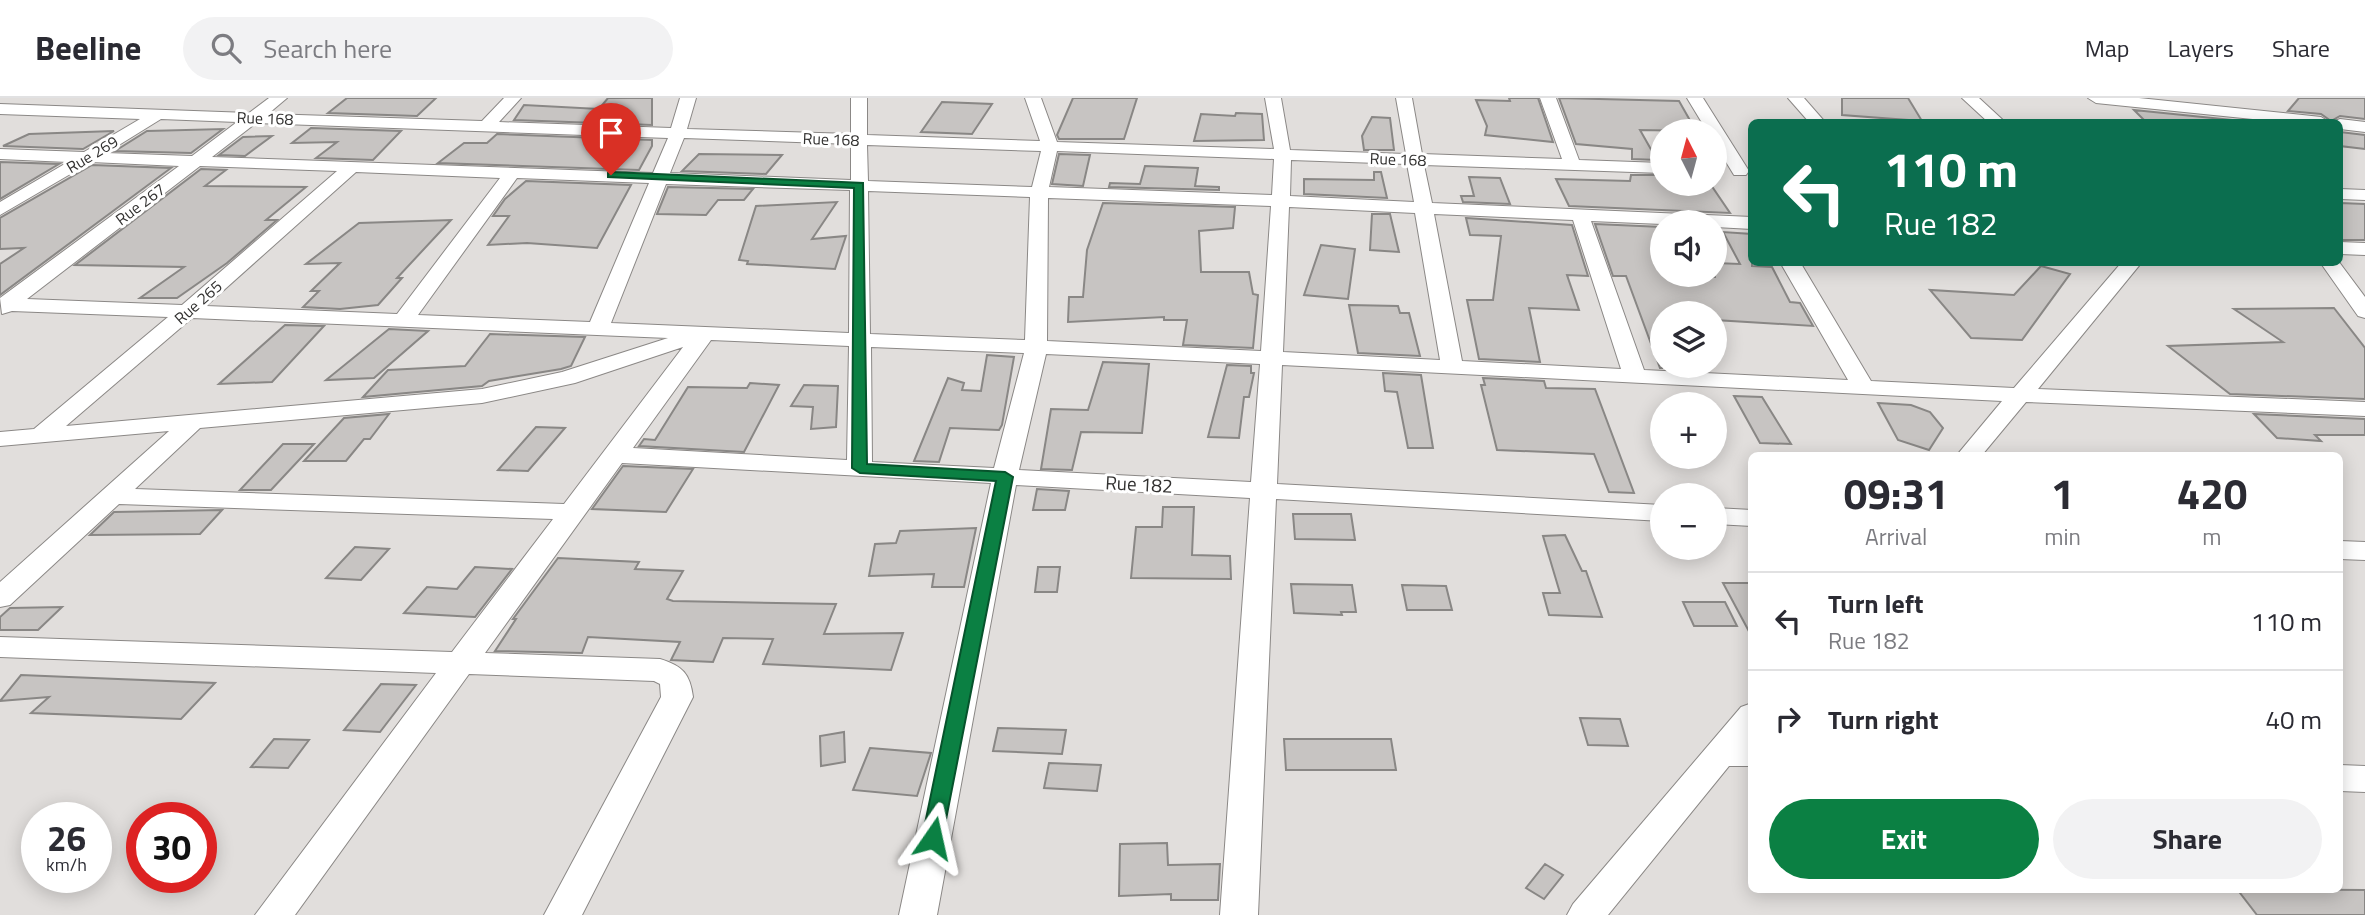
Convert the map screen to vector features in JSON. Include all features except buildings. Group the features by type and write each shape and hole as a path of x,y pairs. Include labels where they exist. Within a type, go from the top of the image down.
{"street":[{"path":"0,125 51,98"},
{"name":"Rue 269","path":"0,210 184,98"},
{"name":"Rue 267","path":"3,306 279,98"},
{"path":"486,126 513,98"},
{"path":"598,328 678,133 688,98"},
{"path":"859,98 860,468"},
{"path":"918,915 1005,477 1036,348 1039,192 1050,146 1032,98"},
{"path":"1239,915 1283,155 1273,98"},
{"path":"1404,98 1452,367"},
{"path":"1548,98 1572,165"},
{"path":"1695,98 1746,171"},
{"path":"1796,98 1814,119"},
{"path":"1970,98 1994,119"},
{"path":"2096,98 2154,102 2258,119 2269,98"},
{"path":"2154,102 2175,119"},
{"name":"Rue 168","path":"0,109 1650,168"},
{"path":"2343,124 2365,127"},
{"path":"0,154 1280,201 1748,223"},
{"name":"Rue 265","path":"41,435 353,166"},
{"path":"1727,170 1746,171"},
{"path":"403,321 513,172"},
{"path":"2343,194 2365,195"},
{"path":"1580,215 1635,376"},
{"path":"2343,248 2365,249"},
{"path":"1792,266 1863,386"},
{"path":"1972,452 2130,266"},
{"path":"2332,266 2365,312"},
{"path":"3,306 598,328 1863,386 2018,397 2365,410"},
{"path":"0,439 482,396 567,378 705,333"},
{"path":"274,915 705,333"},
{"path":"0,598 194,421"},
{"name":"Rue 182","path":"617,455 1650,512"},
{"path":"111,496 574,512"},
{"path":"1727,517 1748,518"},
{"path":"2343,550 2365,551"},
{"path":"0,647 660,670 675,679 677,697 563,915"},
{"path":"1586,915 1736,754 1748,725"},
{"path":"2343,778 2365,779"}],"route":[{"path":"611,175 859,186 860,468 1005,477 933,838"}]}
